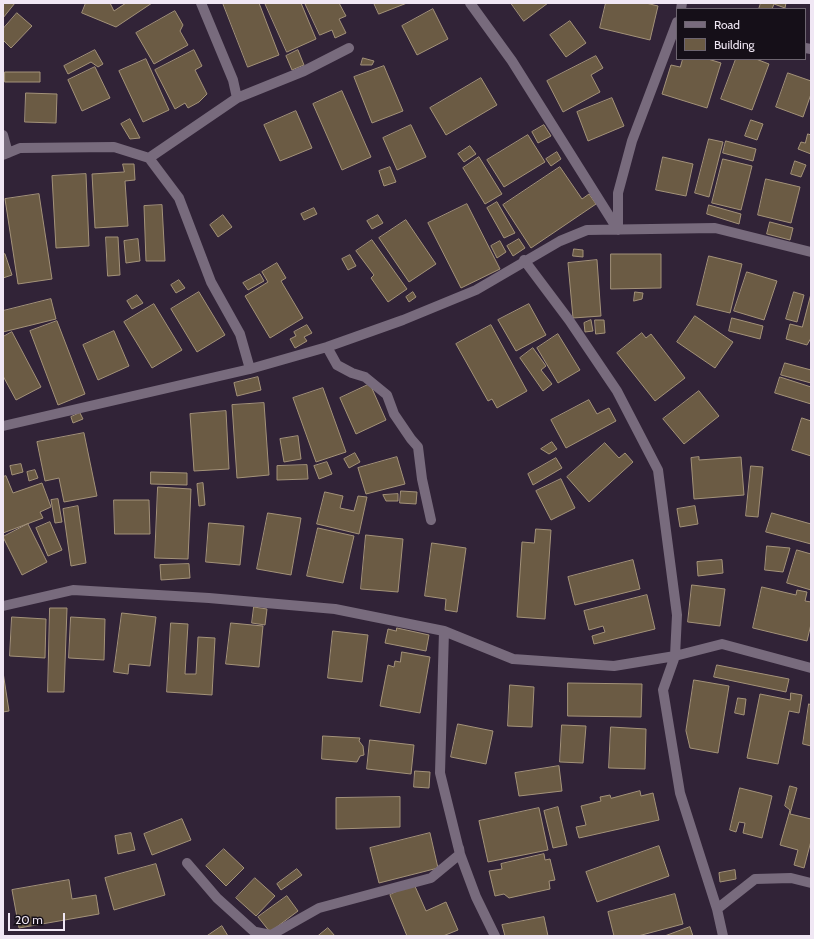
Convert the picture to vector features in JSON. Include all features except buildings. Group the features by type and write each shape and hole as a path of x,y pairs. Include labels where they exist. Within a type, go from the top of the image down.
{"street":[{"path":"201,3 233,80 237,98"},
{"path":"470,3 512,61 618,230"},
{"path":"618,230 618,193 632,141 676,25"},
{"path":"150,158 237,98 304,71 349,48"},
{"path":"3,135 6,154 20,148 114,147 150,158 179,198 211,282 240,334 250,368"},
{"path":"3,426 250,368 327,347 403,320 476,290 524,260 560,241 587,230 714,228 811,252"},
{"path":"524,260 569,320 617,391 658,470 677,614 675,656 663,690 680,793 717,910 723,936"},
{"path":"327,347 337,365 352,373 365,377 387,395 394,414 418,447 422,479 431,520"},
{"path":"3,606 73,590 209,598 335,610 444,631 513,659 614,666 675,656 722,644 811,668"},
{"path":"444,631 440,773 460,854 476,896 495,936"},
{"path":"454,827 460,854"},
{"path":"186,863 217,898 257,934 271,935 319,908 432,878 460,854"},
{"path":"717,910 755,880 791,878 811,883"}]}
